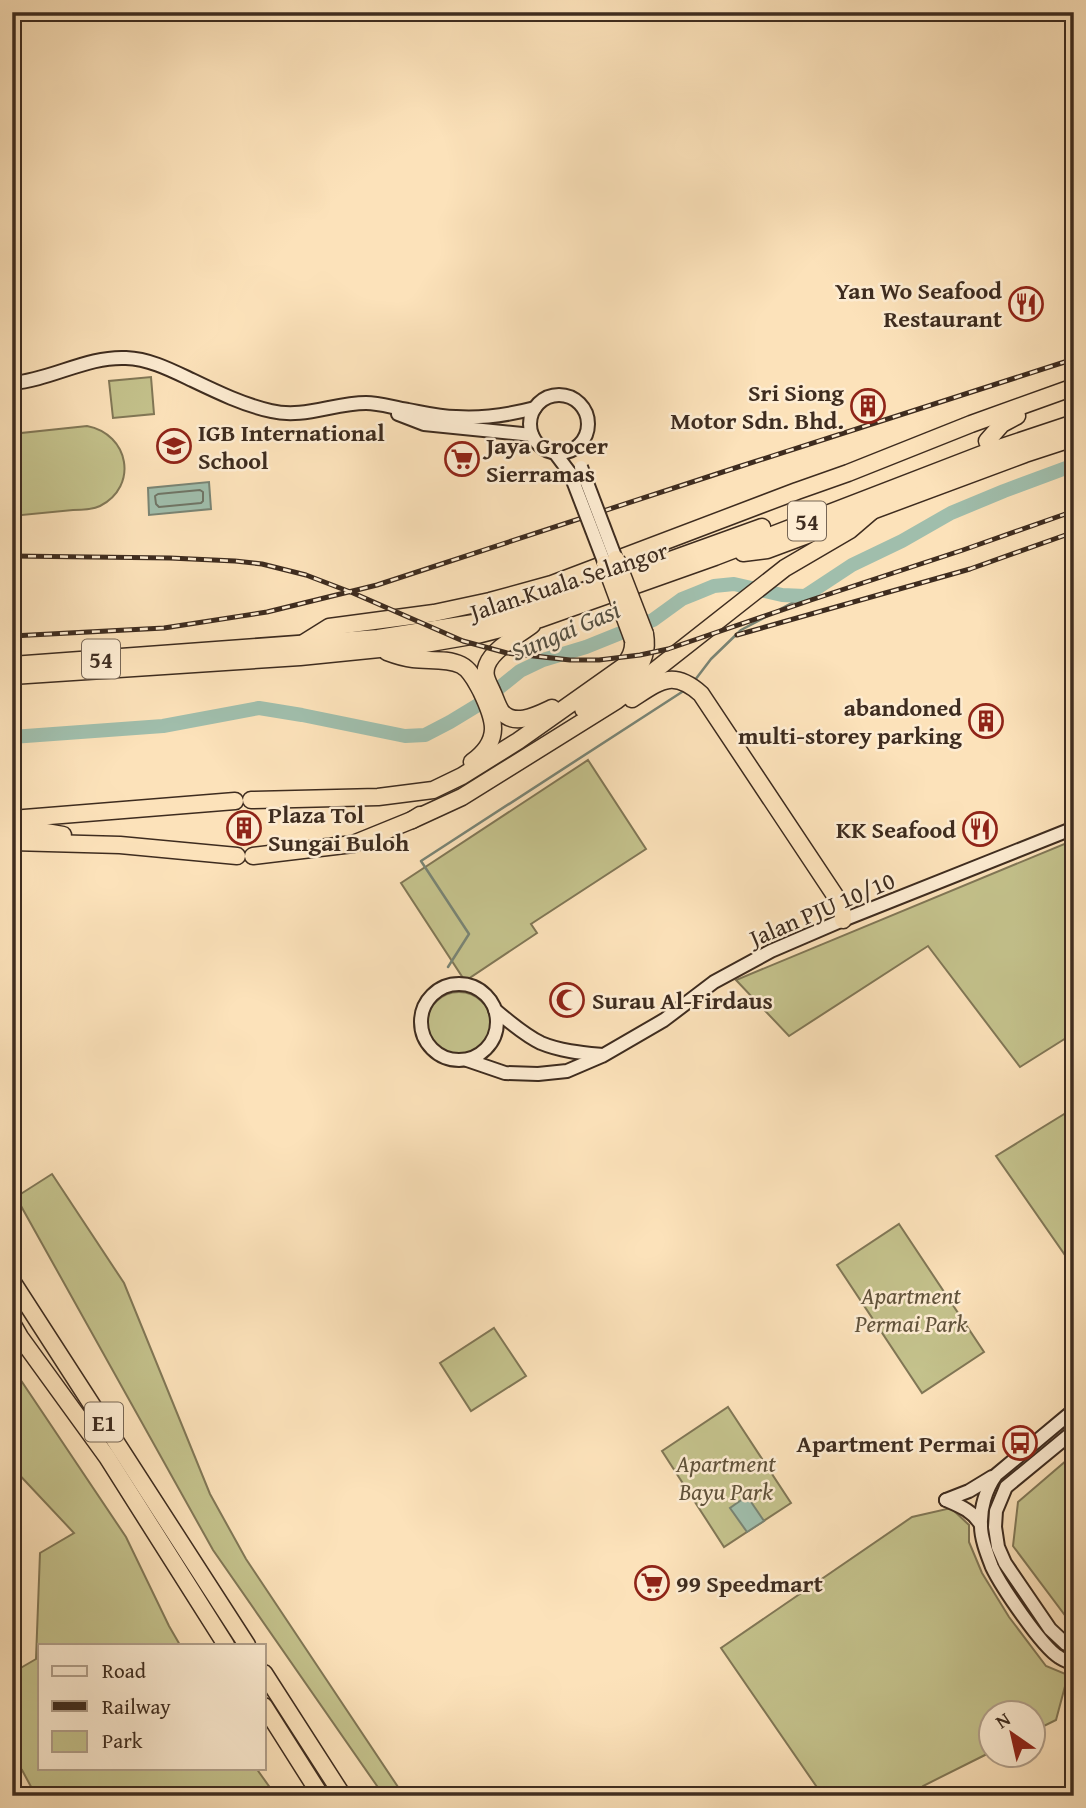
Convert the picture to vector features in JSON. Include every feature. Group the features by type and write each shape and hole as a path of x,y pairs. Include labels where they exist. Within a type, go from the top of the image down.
{"highway":[{"path":"300,645 329,627 434,612 490,601 552,584 1074,387"},
{"path":"987,441 1002,424 1030,409 1074,394"},
{"name":"Jalan Kuala Selangor","path":"12,665 378,638 474,623 537,608 710,547 987,441 1074,412"},
{"name":"Jalan Kuala Selangor","path":"12,676 380,650 477,635 540,619 715,558 990,451 1074,423"},
{"path":"715,558 767,550 1074,438"},
{"path":"12,842 120,845 245,856 353,844 462,797 616,701 785,568 850,530 871,512"},
{"path":"412,820 639,670 646,654 610,561"},
{"path":"480,678 498,650 540,619"},
{"path":"14,821 243,800 378,797 433,790 462,776 518,741 624,666 639,637"},
{"path":"380,650 410,659 449,661 462,665 480,678 497,713 491,743 483,754 433,790"},
{"path":"565,733 594,723 657,684 680,680 696,689 708,702 842,906 843,920"},
{"path":"497,713 525,719 589,690"},
{"path":"14,821 34,830 120,845"},
{"name":"E1","path":"12,1282 246,1644"},
{"name":"E1","path":"15,1330 107,1457 225,1644"},
{"path":"266,1676 343,1796"},
{"path":"266,1709 321,1796"}],"street":[{"path":"12,383 41,379 107,359 127,358 156,364 218,393 272,411 300,413 366,403 464,417 486,417 535,408"},
{"path":"568,396 583,407 587,416 586,435 579,445 564,453 545,450 537,444 532,435 530,426 535,408 549,397 568,396"},
{"path":"390,408 401,416 424,424 532,435"},
{"path":"579,445 576,470 610,561"},
{"path":"555,453 576,470"},
{"name":"Jalan PJU 10/10","path":"467,1060 505,1073 567,1071 602,1056 664,1020 714,982 771,951 1074,828"},
{"path":"457,984 481,990 490,999 495,1010 497,1023 489,1046 479,1055 467,1060 442,1057 424,1039 421,1017 428,1000 444,987 457,984"},
{"path":"495,1010 518,1029 542,1043 576,1053 602,1056"},
{"path":"981,1525 970,1512 946,1500 969,1491 996,1475 1074,1410"},
{"path":"1074,1432 1006,1487 996,1511 995,1527 998,1547 1005,1563 1057,1637 1074,1648"},
{"path":"996,1475 989,1484 985,1497 981,1525 993,1569 1021,1613 1048,1647 1058,1657 1074,1664"},
{"path":"993,1569 1033,1605"}],"green space":[{"path":"151,377 154,414 113,418 109,381"},
{"path":"87,426 112,439 120,450 124,474 112,497 100,506 90,509 12,516 12,434"},
{"path":"588,760 646,849 531,924 537,933 465,981 401,883"},
{"path":"1074,840 1074,1033 1020,1067 928,946 789,1036 736,980"},
{"path":"459,992 471,994 482,1001 489,1012 489,1036 482,1047 471,1054 459,1056 447,1054 436,1047 429,1036 427,1024 429,1012 436,1001 447,994"},
{"path":"1074,1108 1074,1268 996,1156"},
{"path":"52,1174 124,1283 210,1494 246,1559 404,1796 384,1796 213,1550 16,1197"},
{"name":"Apartment Permai Park","path":"899,1224 984,1352 922,1393 837,1265"},
{"path":"494,1328 526,1376 471,1411 440,1363"},
{"path":"12,1367 126,1537 179,1644 38,1644 38,1770 257,1770 276,1796 36,1796 22,1770 12,1773 12,1673 36,1659 40,1553 74,1533 12,1467"},
{"name":"Apartment Bayu Park","path":"728,1407 791,1503 724,1547 662,1451"},
{"path":"1074,1454 1074,1601 1067,1618 1013,1546 1018,1502"},
{"path":"951,1508 969,1525 969,1542 982,1573 1009,1617 1046,1666 1068,1675 1056,1720 1048,1724 1048,1700 978,1700 978,1758 923,1786 913,1796 823,1796 721,1648 912,1517"}],"water":[{"path":"209,482 211,509 149,515 148,488"},
{"path":"747,1496 764,1521 747,1532 730,1508"}],"waterway":[{"name":"Sungai Gasi","path":"12,737 163,726 259,708 405,736 425,735 478,705 520,671 653,620 682,599 714,586 734,584 782,595 805,596 852,565 951,513 1074,465"},
{"path":"695,680 711,659 741,630 805,596"},
{"path":"448,967 469,934 421,861 685,690"}],"railway":[{"path":"12,636 164,628 267,612 377,585 1074,359"},
{"path":"12,556 170,558 262,564 306,575 353,593 463,641 507,653 570,660 599,660 668,649 1074,511"},
{"path":"737,635 970,569 1074,532"}],"place":[{"name":"Yan Wo Seafood Restaurant","path":"1026,304"},
{"name":"Sri Siong Motor Sdn. Bhd.","path":"868,406"},
{"name":"IGB International School","path":"174,446"},
{"name":"Jaya Grocer Sierramas","path":"462,459"},
{"name":"abandoned multi-storey parking","path":"986,721"},
{"name":"Plaza Tol Sungai Buloh","path":"244,828"},
{"name":"KK Seafood","path":"980,829"},
{"name":"Surau Al-Firdaus","path":"567,1000"},
{"name":"Apartment Permai","path":"1020,1443"},
{"name":"99 Speedmart","path":"652,1583"}]}
